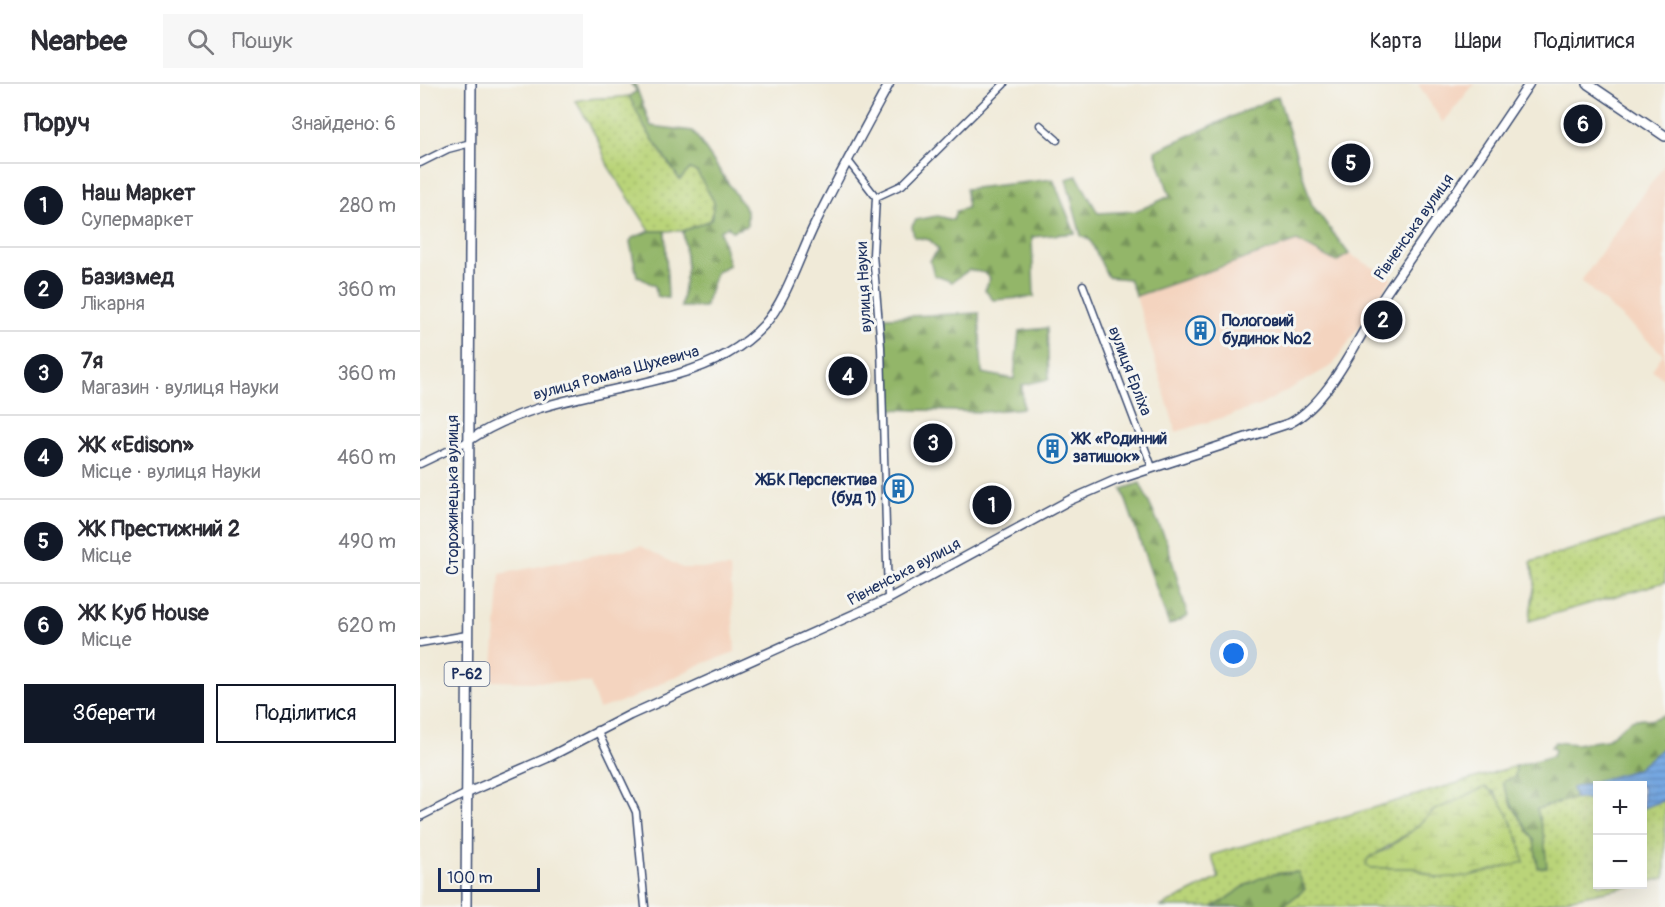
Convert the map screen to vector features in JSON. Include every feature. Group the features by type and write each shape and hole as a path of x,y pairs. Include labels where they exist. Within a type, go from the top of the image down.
{"main road":[{"name":"Сторожинецька вулиця","path":"466,907 471,84"},
{"path":"1588,84 1665,136"}],"street":[{"name":"вулиця Романа Шухевича","path":"420,464 468,441 481,432 546,406 678,374 720,359 750,339 766,323 780,298 816,222 889,84"},
{"path":"849,162 876,197 902,185 1004,84"},
{"name":"Рівненська вулиця","path":"420,818 466,793 547,758 597,730 888,599 1032,519 1116,480 1290,423 1306,414 1324,392 1386,294 1529,84"},
{"path":"1040,125 1057,140"},
{"path":"420,162 448,149 471,143"},
{"name":"вулиця Науки","path":"876,197 873,255 881,347 888,599"},
{"name":"вулиця Ерліха","path":"1083,285 1152,467"},
{"path":"420,643 467,635"},
{"path":"597,730 636,812 645,907"}],"shaded area":[{"path":"1418,84 1474,84 1443,123"},
{"path":"1665,164 1665,380 1652,370 1663,354 1581,281"},
{"path":"1297,240 1336,262 1349,254 1392,278 1333,365 1259,406 1176,432 1136,296"},
{"path":"641,546 682,568 730,568 735,652 699,665 630,699 599,709 590,683 492,681 500,574"}],"green space":[{"path":"631,84 635,84 651,126 693,131 747,211 747,226 732,231 728,226 720,231 729,265 716,272 705,307 681,307 687,267 683,231 711,220 714,202 697,172 690,169 680,180 645,128 629,96 637,91"},
{"path":"629,96 645,128 679,179 690,169 697,172 714,202 711,220 683,231 650,231 608,166 598,140 576,101"},
{"path":"1278,96 1312,205 1349,254 1336,262 1297,241 1136,296 1129,279 1108,277 1090,240 1081,236 1066,179 1077,176 1098,213 1137,211 1170,196 1155,151"},
{"path":"1053,179 1075,233 1032,237 1034,297 993,300 985,290 990,278 985,273 969,270 952,282 934,275 930,261 938,250 930,240 914,237 912,226 916,220 937,216 953,220 956,211 967,208 966,189"},
{"path":"650,231 665,231 668,298 657,296 655,286 637,276 630,242 632,238"},
{"path":"979,313 982,373 1014,379 1019,331 1047,328 1049,379 1022,385 1023,408 984,412 886,409 885,317"},
{"path":"1140,483 1166,540 1188,616 1169,625 1122,489"},
{"path":"1665,521 1665,582 1529,621 1535,582 1531,562"},
{"path":"1665,715 1665,746 1636,770 1593,781 1593,783 1573,789 1575,798 1537,809 1544,837 1547,867 1538,868 1534,840 1512,805 1502,782 1515,777 1516,766 1553,756 1555,750 1551,747 1555,742 1576,744 1606,740 1631,720 1643,718 1650,720"},
{"path":"1516,766 1515,777 1503,782 1512,805 1534,840 1538,868 1544,837 1536,809 1575,798 1593,800 1593,889 1616,889 1528,907 1282,907 1305,889 1277,873 1251,882 1225,902 1212,907 1160,907 1219,878 1211,855","holes":["1494,791 1520,842 1437,878 1414,868 1371,868 1377,853 1412,831 1433,811"]},
{"path":"1485,787 1492,792 1505,809 1515,831 1524,862 1469,876 1437,878 1414,868 1371,868 1366,865 1368,858 1387,849 1412,831 1433,811"},
{"path":"1665,800 1665,878 1647,882 1647,835 1647,806"},
{"path":"1298,872 1305,889 1282,907 1212,907 1257,879 1274,874"}],"water":[{"path":"1665,746 1665,800 1647,807 1647,781 1597,781 1636,770"},
{"path":"1593,782 1593,800 1575,798 1572,788"}],"place":[{"name":"ЖК Куб House","path":"1583,124"},
{"name":"ЖК Престижний 2","path":"1351,163"},
{"name":"Базизмед","path":"1383,320"},
{"name":"Пологовий будинок №2","path":"1201,330"},
{"name":"ЖК «Edison»","path":"848,376"},
{"name":"7я","path":"933,443"},
{"name":"ЖК «Родинний затишок»","path":"1052,448"},
{"name":"ЖБК Перспектива (буд 1)","path":"898,489"},
{"name":"Наш Маркет","path":"992,505"}]}
